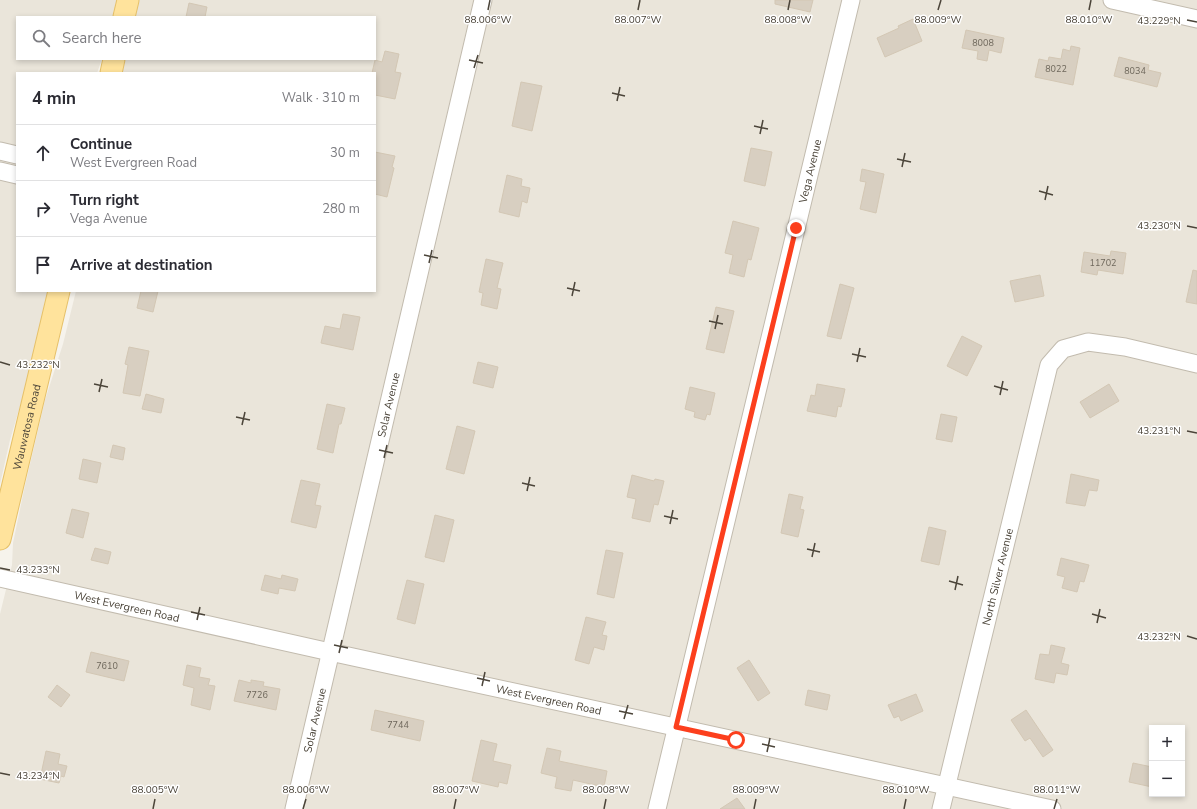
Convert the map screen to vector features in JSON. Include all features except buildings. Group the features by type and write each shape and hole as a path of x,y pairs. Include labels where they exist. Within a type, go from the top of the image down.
{"main road":[{"path":"124,16 128,0"},
{"path":"111,72 114,60"},
{"name":"Wauwatosa Road","path":"0,539 59,292"}],"street":[{"name":"Solar Avenue","path":"294,809 483,0"},
{"name":"Vega Avenue","path":"658,809 676,727 851,0"},
{"path":"1112,0 1174,7 1197,19"},
{"path":"0,151 16,155"},
{"path":"0,170 16,175"},
{"name":"North Silver Avenue","path":"941,809 1049,365 1063,349 1088,342 1125,347 1197,364"},
{"name":"West Evergreen Road","path":"0,578 330,652 1052,809"}],"shaded area":[{"path":"0,0 119,0 115,16 16,16 16,60 102,60 97,72 16,72 16,292 51,292 10,440 0,484"},
{"path":"139,0 1197,0 1197,809 0,809 0,614 12,565 13,543 24,490 45,400 63,344 76,292 376,292 376,72 122,72 125,60 376,60 376,16 135,16"}],"route":[{"path":"736,740 676,727 796,228"}]}
